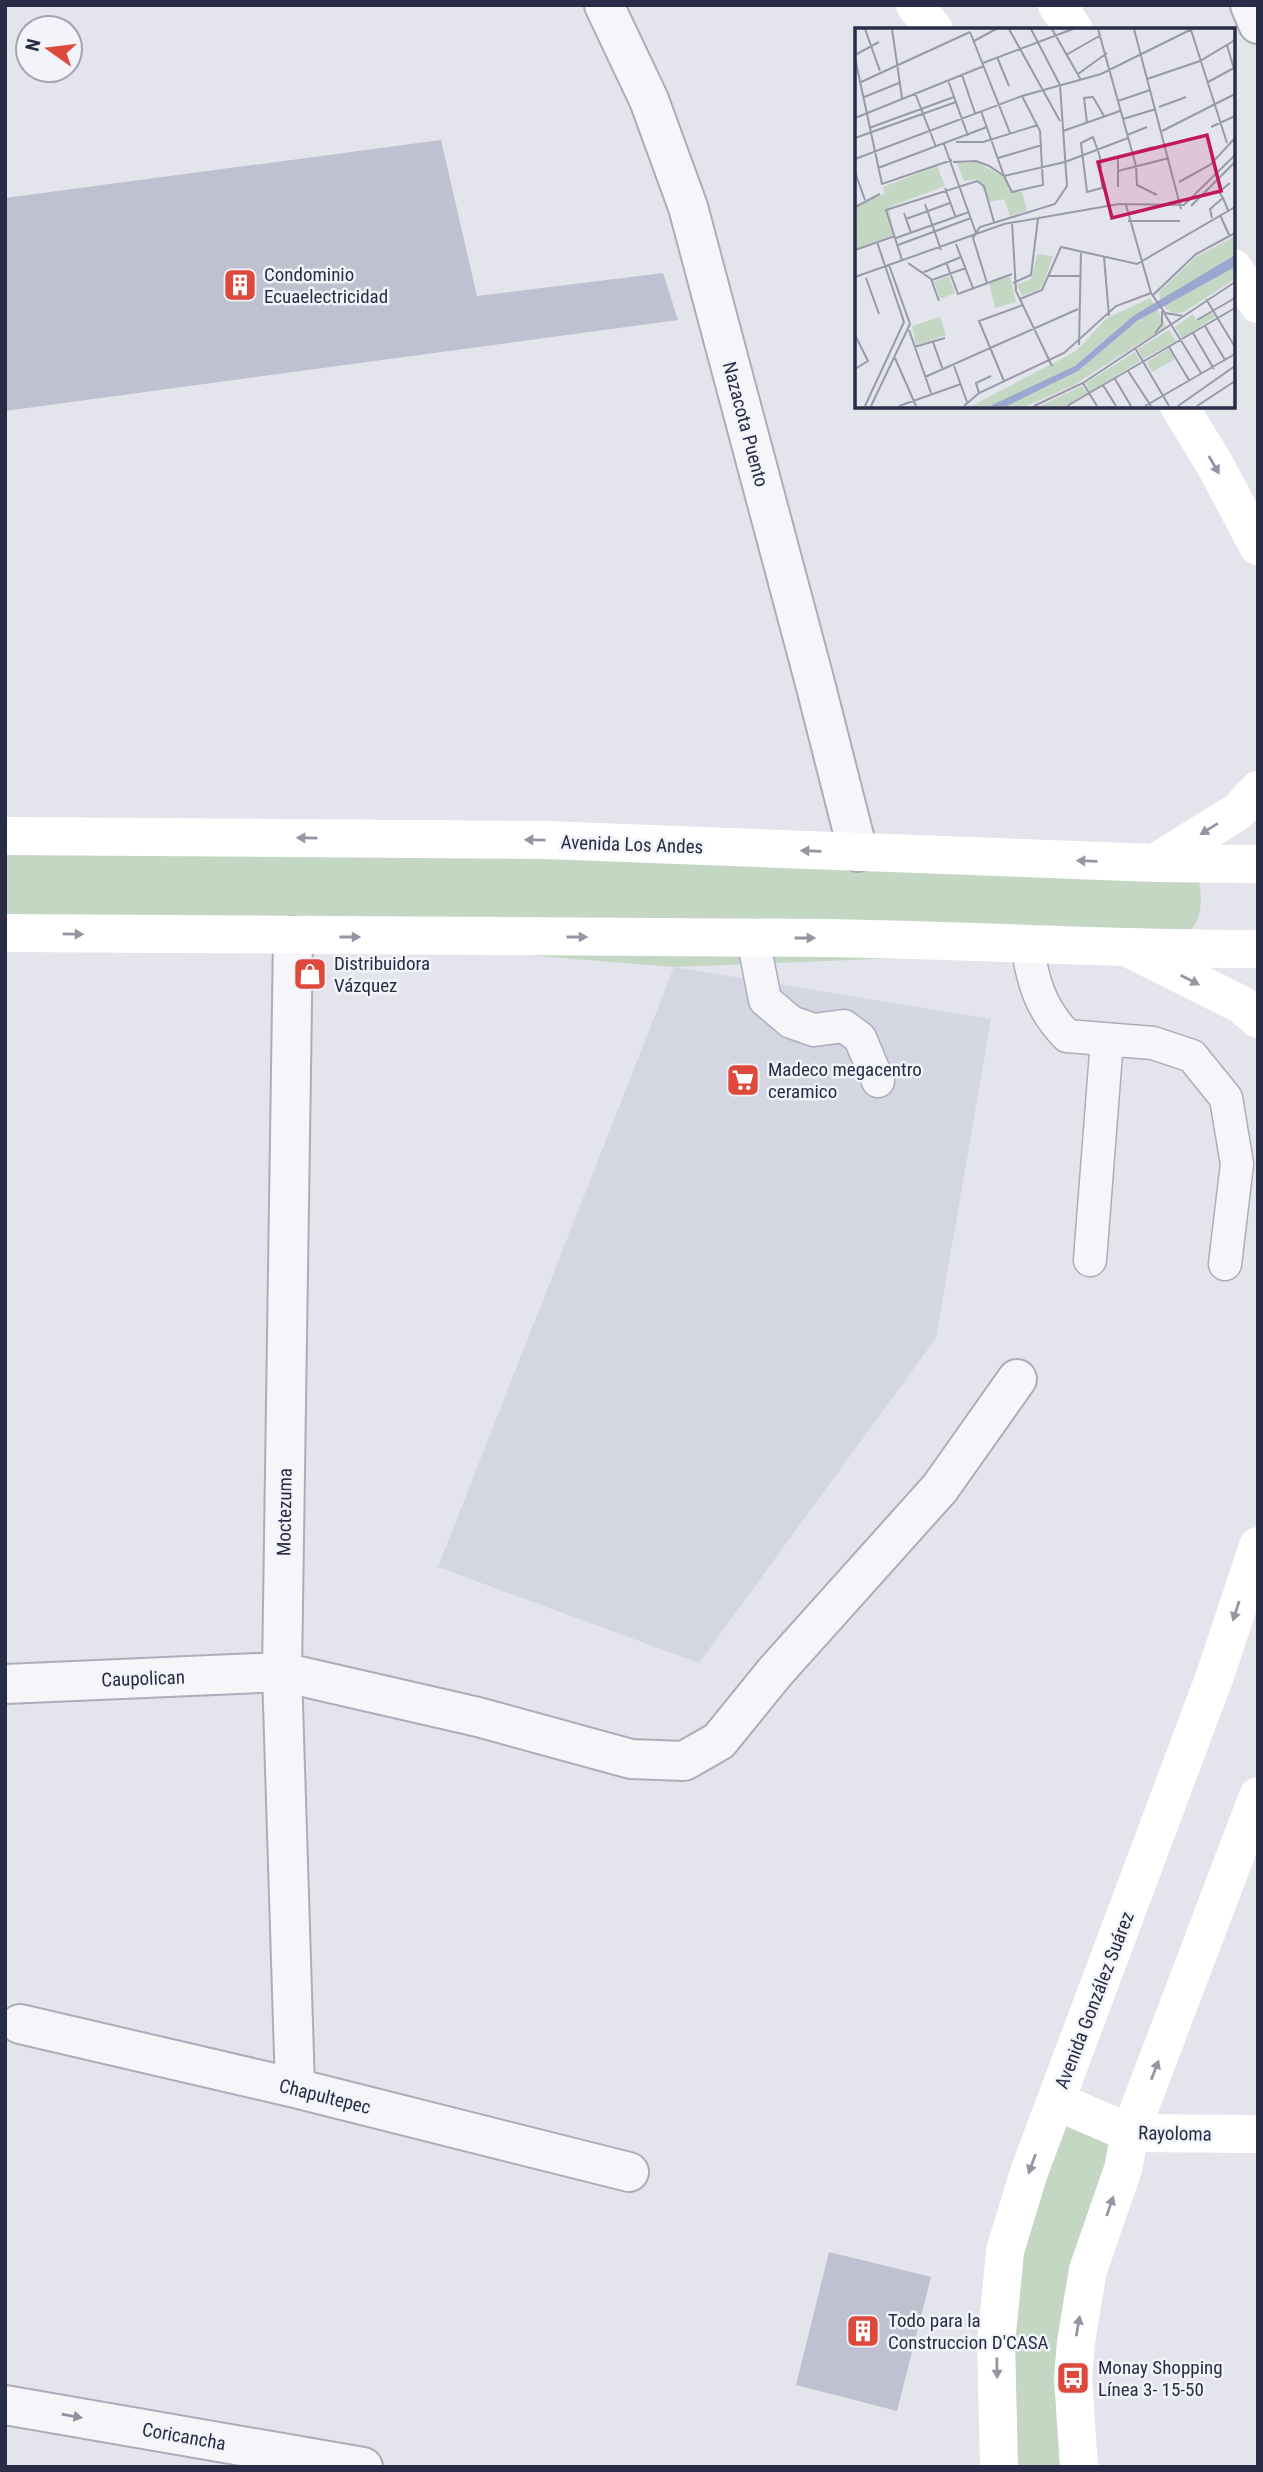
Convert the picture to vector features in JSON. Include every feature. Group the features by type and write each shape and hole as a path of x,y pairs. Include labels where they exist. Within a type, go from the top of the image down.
{"main road":[{"path":"915,5 932,28"},
{"path":"1057,5 1072,28"},
{"path":"1235,271 1258,304"},
{"path":"1180,408 1215,465 1258,546"},
{"path":"1155,863 1237,812 1258,790"},
{"name":"Avenida Los Andes","path":"5,836 546,841 1155,863 1258,864"},
{"path":"5,933 753,938 1129,949 1258,949"},
{"path":"1129,949 1242,1006 1258,1020"},
{"name":"Avenida González Suárez","path":"999,2467 996,2342 1005,2251 1029,2172 1216,1673 1258,1546"},
{"path":"1079,2467 1073,2378 1088,2270 1123,2169 1130,2133 1258,1796"},
{"name":"Rayoloma","path":"1056,2101 1130,2133 1258,2134"}],"street":[{"name":"Nazacota Puento","path":"604,5 649,100 688,207 816,683 858,852"},
{"path":"1250,5 1258,24"},
{"name":"Moctezuma","path":"293,936 282,1672 295,2088"},
{"name":"Caupolican","path":"5,1684 282,1672 478,1717 631,1759 684,1761 719,1741 775,1672 940,1488 1017,1379"},
{"name":"Chapultepec","path":"20,2024 295,2088 629,2172"},
{"name":"Coricancha","path":"5,2405 363,2467"}],"lane":[{"path":"753,938 765,1000 790,1023 814,1030 845,1026 860,1038 878,1081"},
{"path":"1027,945 1033,981 1050,1019 1067,1036 1153,1043 1192,1056 1226,1098 1237,1164 1225,1264"},
{"path":"1090,1260 1107,1041"}],"shaded area":[{"path":"674,967 991,1019 936,1338 699,1663 438,1567"}],"green space":[{"path":"5,836 1198,878 1201,901 1195,924 1184,934 1129,949 674,967 293,936 5,942"},
{"path":"1056,2101 1130,2133 1088,2270 1079,2467 999,2467 996,2342"}],"building":[{"name":"Condominio Ecuaelectricidad","path":"441,140 477,296 663,273 678,320 5,411 5,198"},
{"name":"Todo para la Construccion D'CASA","path":"829,2252 931,2277 897,2411 796,2385"}],"place":[{"name":"Condominio Ecuaelectricidad","path":"240,285"},
{"name":"Distribuidora Vázquez","path":"310,974"},
{"name":"Madeco megacentro ceramico","path":"743,1080"},
{"name":"Todo para la Construccion D'CASA","path":"863,2331"},
{"name":"Monay Shopping Línea 3- 15-50","path":"1073,2378"}]}
